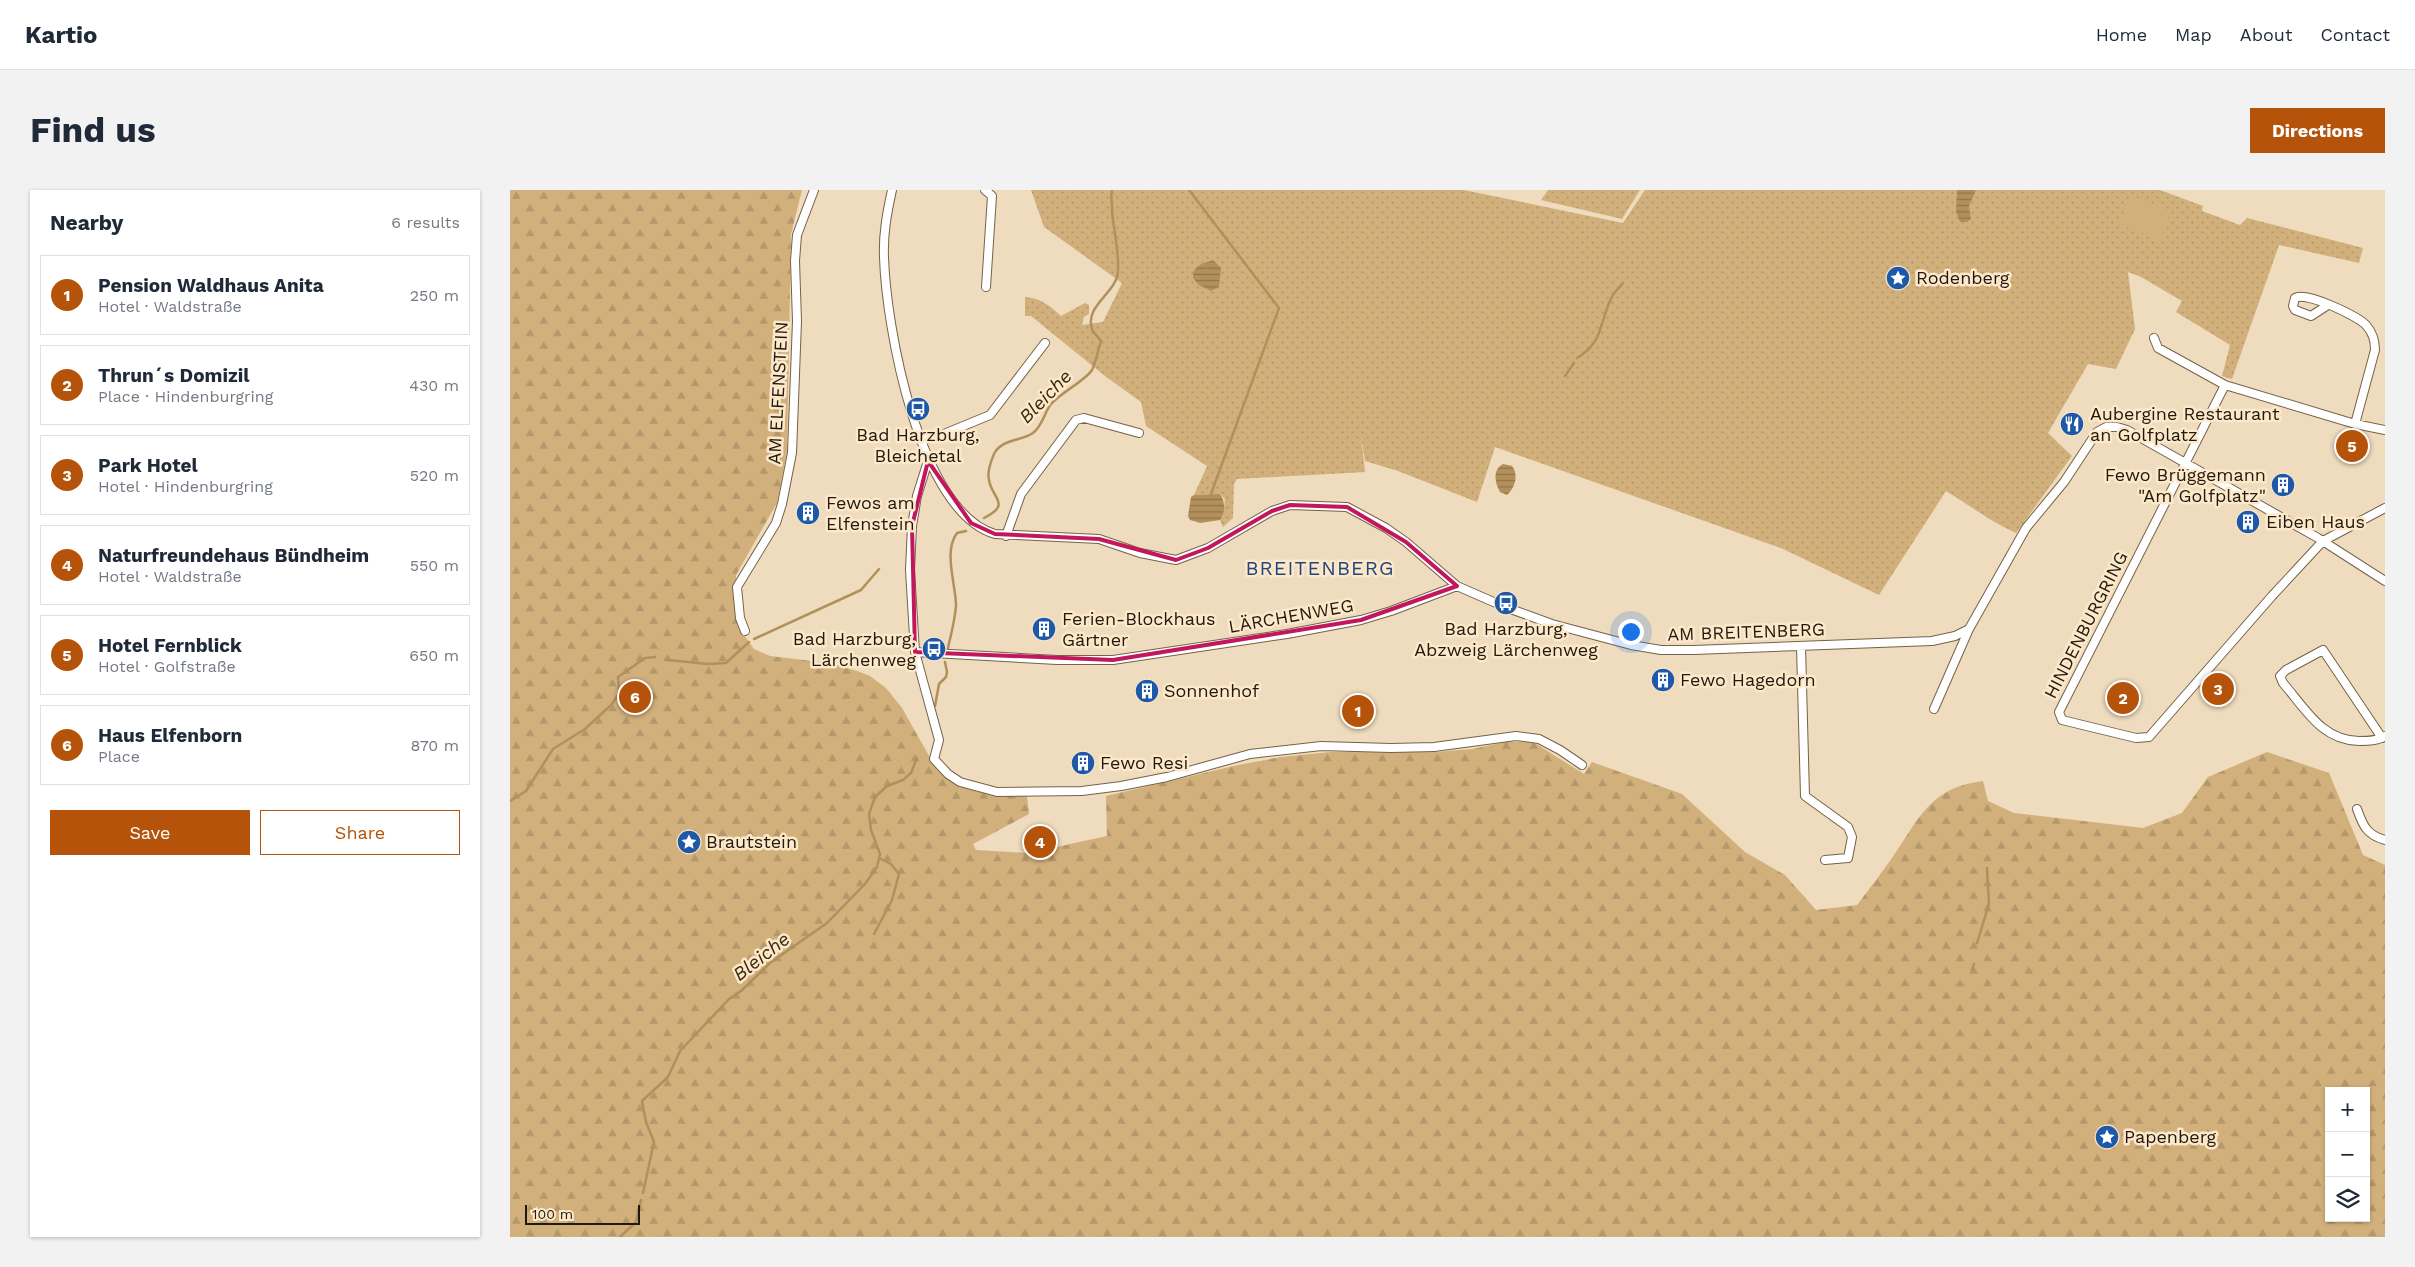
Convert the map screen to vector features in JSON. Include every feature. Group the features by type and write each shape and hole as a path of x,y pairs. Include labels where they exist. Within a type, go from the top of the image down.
{"street":[{"name":"AM ELFENSTEIN","path":"745,631 740,618 737,587 776,523 788,480 792,453 797,321 795,261 797,235 814,190"},
{"name":"AM BREITENBERG","path":"892,190 885,223 884,258 896,355 928,462 957,508 971,523 982,530 1006,536 1081,536 1099,539 1140,553 1176,560 1208,548 1272,511 1290,505 1347,507 1386,528 1406,542 1444,578 1457,586 1552,624 1631,645 1661,650 1694,650 1932,641 1955,636 1969,629"},
{"path":"986,190 992,196 986,288"},
{"path":"2328,305 2357,318 2366,326 2375,341 2375,350 2355,424"},
{"path":"2154,338 2158,348 2226,385 2355,424 2385,430"},
{"path":"920,440 939,436 990,415 1045,343"},
{"path":"2185,464 2226,385"},
{"path":"1006,536 1020,494 1076,420 1084,418 1139,433"},
{"path":"1934,709 1969,629 2026,528 2064,482 2097,432 2106,427 2117,427 2127,430 2323,541 2385,581"},
{"path":"928,462 917,496 912,526 910,570 915,652 939,740 934,759 948,774 960,782 997,792 1082,791 1167,777 1250,754 1321,746 1434,747 1516,736 1539,739 1582,765"},
{"name":"HINDENBURGRING","path":"2185,464 2059,712 2062,720 2136,738 2149,737 2272,596 2323,541"},
{"path":"2323,541 2385,508"},
{"name":"LÄRCHENWEG","path":"915,652 1057,660 1114,660 1287,634 1361,620 1392,612 1457,586"},
{"path":"1801,646 1805,796 1848,827 1852,837 1848,858 1825,860"},
{"path":"2323,650 2383,737 2369,741 2353,741 2332,735 2312,721 2283,683 2280,676 2286,670 2323,650"},
{"path":"2356,809 2364,829 2374,837 2385,840"}],"highlighted area":[{"path":"928,461 971,523 995,534 1099,539 1176,560 1208,548 1272,511 1290,505 1347,507 1406,542 1457,586 1361,620 1113,660 915,652 912,526"}],"green space":[{"path":"510,190 802,190 791,234 787,451 777,503 736,575 736,617 742,632 754,649 770,656 829,663 857,671 870,676 886,688 902,708 937,770 946,778 968,789 979,792 1003,796 1027,796 1029,814 973,844 976,850 1029,853 1107,836 1106,796 1238,765 1281,757 1330,752 1435,752 1472,749 1506,742 1533,742 1584,774 1592,762 1682,794 1745,852 1785,875 1816,910 1857,905 1928,807 1950,790 1965,784 1983,781 1988,801 2014,813 2143,828 2182,813 2208,777 2267,752 2329,773 2363,855 2385,865 2385,1237 510,1237"},
{"path":"1031,190 1464,190 1623,223 1645,190 2160,190 2203,206 2202,211 2240,225 2247,218 2363,248 2359,263 2279,245 2232,379 2222,376 2230,345 2176,312 2182,301 2141,277 2128,272 2135,329 2116,369 2088,364 2048,433 2072,456 2016,533 1989,519 1946,491 1879,595 1781,548 1495,447 1477,502 1398,471 1365,461 1361,436 1365,472 1237,479 1234,484 1233,518 1223,527 1220,520 1223,516 1225,499 1220,494 1194,495 1207,466 1146,426 1141,402 1105,376 1031,316 1025,316 1025,297 1041,301 1061,316 1085,303 1089,305 1089,314 1084,317 1082,325 1103,322 1122,283 1044,227"},
{"path":"1548,190 1640,190 1622,219 1541,200"},
{"path":"2130,195 2171,211 2160,240 2119,224"}],"shaded area":[{"path":"1957,190 1976,190 1969,206 1971,219 1967,222 1960,222 1956,212"},
{"path":"1213,260 1221,268 1219,287 1211,291 1199,285 1193,278 1193,274 1196,268"},
{"path":"1503,464 1512,466 1516,477 1514,485 1507,495 1500,492 1496,481 1497,470"},
{"path":"1220,494 1224,507 1220,520 1200,523 1190,520 1188,516 1191,497 1194,495"}],"waterway":[{"name":"Bleiche","path":"984,518 997,509 999,505 989,477 989,470 997,449 1033,433 1051,404 1092,370 1101,341 1092,329 1093,313 1113,286 1118,270 1112,212 1112,190"},
{"path":"1189,190 1279,308 1211,494"},
{"path":"1577,358 1586,352 1597,337 1613,295 1623,283"},
{"path":"1565,376 1574,363"},
{"name":"Bleiche","path":"948,648 956,606 951,568 951,549 957,533 966,531"},
{"path":"754,639 861,590 879,569"},
{"path":"668,660 708,664 726,663 749,642"},
{"path":"510,801 526,791 553,749 585,729 611,705 619,694 618,677 645,658 655,657"},
{"name":"Bleiche","path":"935,706 939,684 946,677 945,662"},
{"name":"Bleiche","path":"643,1193 654,1142 646,1122 642,1101 668,1077 680,1051 729,999 741,991 770,963 827,923 865,884 877,867 880,854 871,830 869,814 875,797 887,786 903,780 911,773 917,758"},
{"path":"874,934 892,900 899,874 891,864 879,858"},
{"path":"1977,943 1989,904 1987,868"},
{"path":"1972,970 1974,964"},
{"name":"Bleiche","path":"620,1237 636,1222 641,1200"}],"place":[{"name":"Rodenberg","path":"1898,278"},
{"name":"Bad Harzburg, Bleichetal","path":"918,409"},
{"name":"Aubergine Restaurant an Golfplatz","path":"2072,424"},
{"name":"Hotel Fernblick","path":"2352,446"},
{"name":"Fewo Brüggemann \"Am Golfplatz\"","path":"2283,485"},
{"name":"Fewos am Elfenstein","path":"808,513"},
{"name":"Eiben Haus","path":"2248,522"},
{"name":"Bad Harzburg, Abzweig Lärchenweg","path":"1506,603"},
{"name":"Ferien-Blockhaus Gärtner","path":"1044,629"},
{"name":"Bad Harzburg, Lärchenweg","path":"934,649"},
{"name":"Fewo Hagedorn","path":"1663,680"},
{"name":"Park Hotel","path":"2218,689"},
{"name":"Sonnenhof","path":"1147,691"},
{"name":"Haus Elfenborn","path":"635,697"},
{"name":"Thrun´s Domizil","path":"2123,698"},
{"name":"Pension Waldhaus Anita","path":"1358,711"},
{"name":"Fewo Resi","path":"1083,763"},
{"name":"Brautstein","path":"689,842"},
{"name":"Naturfreundehaus Bündheim","path":"1040,842"},
{"name":"Papenberg","path":"2107,1137"}],"district":[{"name":"BREITENBERG","path":"1320,568"}]}
